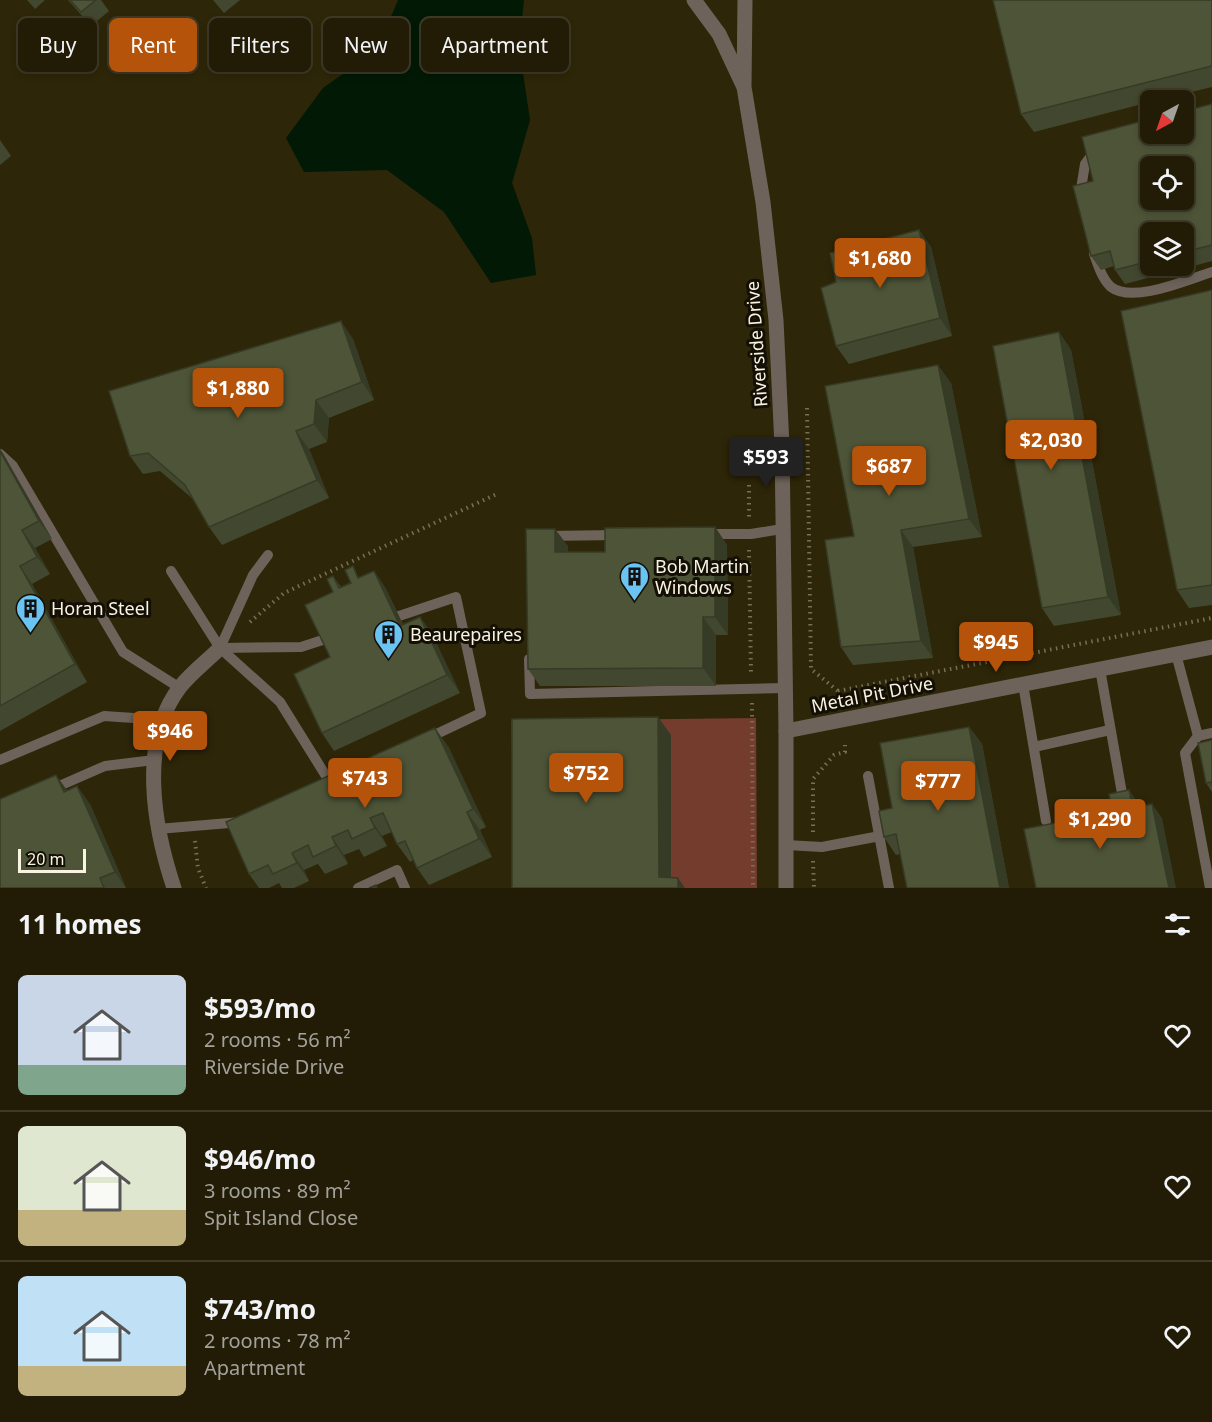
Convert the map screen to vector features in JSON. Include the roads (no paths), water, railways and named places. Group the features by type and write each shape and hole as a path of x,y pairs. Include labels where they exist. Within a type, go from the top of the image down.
{"street":[{"name":"Riverside Drive","path":"694,0 719,34 744,87"},
{"name":"Riverside Drive","path":"745,0 744,87 763,202 776,320 786,730 786,888"},
{"name":"Metal Pit Drive","path":"786,730 1212,647"},
{"path":"174,888 158,829 153,780 154,760 164,720 180,688 220,648"}],"lane":[{"path":"1082,210 1079,200 1085,165 1094,152 1115,147"},
{"path":"1091,241 1100,271 1112,288 1129,292 1147,292 1212,272"},
{"path":"0,454 13,466 123,652 180,688"},
{"path":"699,534 751,534 782,529"},
{"path":"538,536 630,535"},
{"path":"220,648 253,575 268,555"},
{"path":"171,571 220,648 280,702 326,786 342,779"},
{"path":"379,622 456,597 482,713 417,743"},
{"path":"220,648 301,647 345,633"},
{"path":"529,649 530,694 785,688"},
{"path":"1176,654 1198,736"},
{"path":"1100,669 1123,799"},
{"path":"1023,684 1046,821"},
{"path":"0,760 104,716 164,720"},
{"path":"1034,747 1110,730"},
{"path":"1210,888 1185,753 1198,736 1212,733"},
{"path":"42,794 105,766 154,760"},
{"path":"868,776 889,888"},
{"path":"158,829 254,820"},
{"path":"786,845 813,847 880,836"},
{"path":"358,888 397,870 405,888"}],"place":[{"name":"Bob Martin Windows","path":"634,602"},
{"name":"Horan Steel","path":"30,634"},
{"name":"Beaurepaires","path":"389,660"}]}
